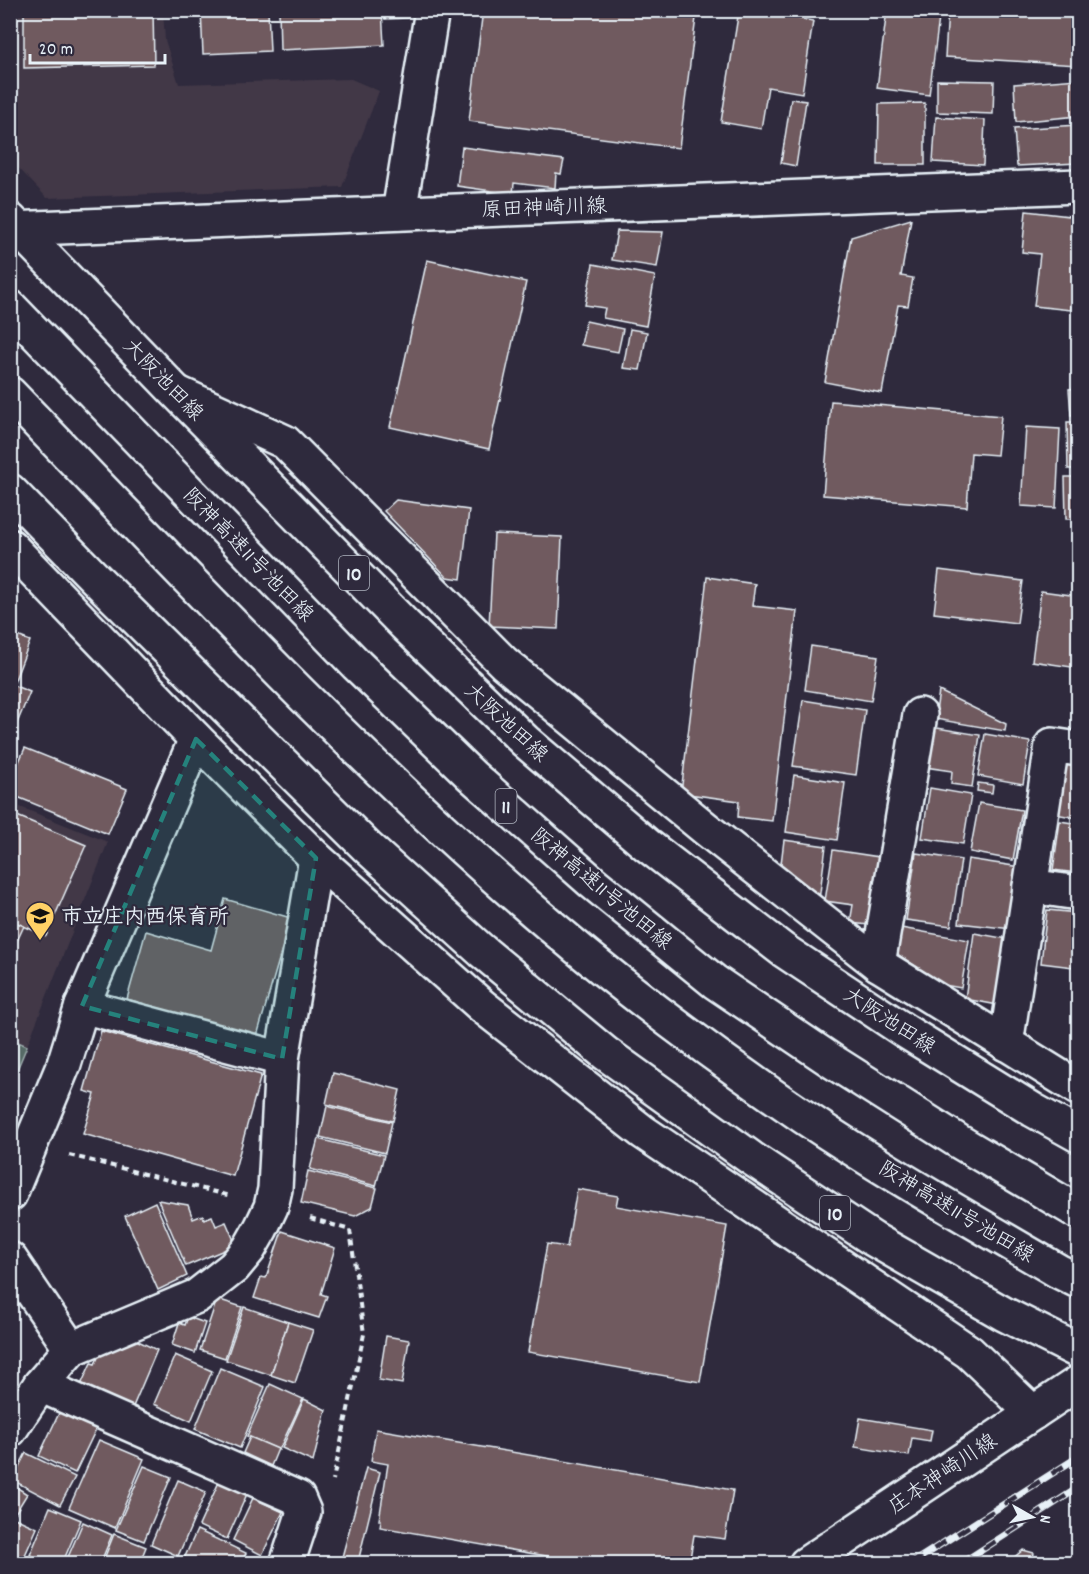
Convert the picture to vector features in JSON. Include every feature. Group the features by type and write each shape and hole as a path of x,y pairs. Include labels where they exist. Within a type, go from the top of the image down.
{"main road":[{"path":"399,213 432,10"},
{"name":"原田神崎川線","path":"14,226 1078,186"},
{"name":"大阪池田線","path":"14,226 405,625 525,741 647,845 783,950 905,1031 1078,1135"},
{"name":"阪神高速11号池田線","path":"10,307 357,665 472,776 592,882 715,982 835,1064 1078,1212"},
{"path":"176,392 285,441 504,663 706,829 878,964 1078,1088"},
{"name":"阪神高速11号池田線","path":"10,394 319,713 435,825 553,928 675,1025 804,1117 926,1193 1078,1281"},
{"name":"10","path":"10,491 367,847 482,951 605,1053 751,1158 873,1239 1004,1314 1078,1351"},
{"path":"10,546 196,739 316,858 482,1006 643,1132 969,1353 1033,1413"},
{"path":"878,964 920,715"},
{"path":"10,1194 64,1064 82,1006 196,739"},
{"path":"1006,1044 1052,745 1078,749"},
{"path":"10,1430 40,1385 71,1349 197,1296 234,1267 249,1249 261,1228 271,1207 274,1189 282,1059 316,858"},
{"path":"1030,886 1078,893"},
{"path":"82,1006 282,1059"},
{"path":"10,1259 71,1349"},
{"name":"庄本神崎川線","path":"806,1563 1078,1383"},
{"path":"40,1385 298,1498 304,1512 287,1563"}],"path":[{"path":"31,1145 271,1207 350,1230 364,1334 332,1483"}],"highlighted area":[{"path":"196,739 316,858 282,1059 82,1006"}],"shaded area":[{"path":"11,11 163,11 165,40 179,84 351,79 379,91 342,187 47,198 11,160"},
{"name":"市立庄内西保育所","path":"10,803 108,842 27,1046 11,1039"}],"green space":[{"path":"11,1039 27,1046 11,1084"}],"building":[{"path":"24,10 153,10 154,65 24,68"},
{"path":"201,10 268,10 270,51 203,54"},
{"path":"279,10 382,10 384,45 280,50"},
{"path":"385,10 407,10 407,18 385,19"},
{"path":"483,10 697,10 679,148 469,121"},
{"path":"739,10 813,21 802,93 768,87 761,129 721,122"},
{"path":"887,10 940,10 929,95 877,88"},
{"path":"948,10 1053,10 1078,15 1078,65 945,57"},
{"path":"1078,79 1078,116 1016,122 1014,84"},
{"path":"937,80 994,81 993,114 937,112"},
{"path":"791,99 806,101 796,166 781,163"},
{"path":"925,103 925,165 878,165 879,104"},
{"path":"936,117 985,120 983,165 933,162"},
{"path":"1078,125 1078,163 1017,166 1014,129"},
{"path":"462,147 564,160 561,174 556,173 555,188 514,183 513,194 457,186"},
{"path":"1026,211 1078,217 1078,244 1071,310 1034,306 1040,254 1022,252"},
{"path":"911,219 901,276 913,278 908,306 898,305 882,393 825,382 851,237"},
{"path":"617,231 663,232 657,267 612,260"},
{"path":"427,260 526,282 489,449 390,427"},
{"path":"593,264 655,276 646,326 603,318 605,308 585,305"},
{"path":"586,321 623,329 618,352 581,345"},
{"path":"630,329 647,332 640,370 623,368"},
{"path":"1076,356 1078,356 1078,415 1071,415 1069,389 1077,388"},
{"path":"831,401 1001,416 997,455 971,453 967,507 823,495"},
{"path":"1067,422 1078,422 1078,469 1068,469"},
{"path":"1026,427 1060,429 1056,508 1021,506"},
{"path":"1065,477 1078,477 1078,519 1066,519"},
{"path":"396,500 469,510 461,579 447,577 384,511"},
{"path":"494,534 562,537 558,629 489,626"},
{"path":"939,570 1023,581 1017,623 934,613"},
{"path":"707,577 755,584 752,606 797,611 772,821 738,817 739,801 681,793"},
{"path":"1041,591 1078,596 1078,668 1032,661"},
{"path":"10,633 30,641 13,685 10,684"},
{"path":"811,646 878,656 871,701 805,690"},
{"path":"10,684 30,692 10,740"},
{"path":"939,691 1006,724 1005,731 935,719"},
{"path":"803,700 865,710 856,775 793,766"},
{"path":"931,727 980,735 972,787 951,784 952,771 925,767"},
{"path":"985,734 1030,742 1023,784 978,776"},
{"path":"25,748 127,789 108,834 10,794 10,782"},
{"path":"1062,763 1078,766 1078,818 1055,814"},
{"path":"794,775 845,783 837,840 786,832"},
{"path":"978,783 993,785 992,793 977,791"},
{"path":"930,788 971,795 963,844 922,838"},
{"path":"979,803 1022,810 1013,860 970,852"},
{"path":"10,813 86,845 46,936 10,920"},
{"path":"1060,821 1078,824 1077,873 1053,870"},
{"path":"784,840 826,846 819,900 780,872"},
{"path":"833,850 879,857 869,925 850,923 853,905 825,901"},
{"path":"916,853 961,860 951,926 906,920"},
{"path":"968,859 1020,867 1012,929 959,923"},
{"path":"225,899 291,918 257,1036 127,999 146,931 211,950"},
{"path":"1047,910 1078,913 1073,967 1041,963"},
{"path":"10,920 24,926 10,956"},
{"path":"901,928 969,940 961,988 944,985 897,954"},
{"path":"974,933 1008,939 998,1005 965,999"},
{"path":"101,1031 261,1075 233,1176 83,1134 95,1094 84,1091"},
{"path":"333,1073 400,1090 393,1121 326,1104"},
{"path":"327,1106 392,1122 385,1153 320,1137"},
{"path":"318,1139 384,1155 376,1186 310,1169"},
{"path":"308,1171 377,1188 372,1207 355,1216 301,1203"},
{"path":"577,1189 618,1196 616,1206 727,1226 700,1382 528,1352 547,1244 567,1247"},
{"path":"158,1200 188,1205 193,1219 203,1215 204,1219 212,1216 216,1226 226,1222 236,1245 186,1266"},
{"path":"155,1202 187,1276 158,1290 125,1216"},
{"path":"282,1231 335,1248 321,1294 327,1296 319,1318 254,1298 261,1277 266,1278"},
{"path":"217,1299 242,1307 225,1358 200,1350"},
{"path":"244,1307 288,1322 271,1375 226,1360"},
{"path":"188,1317 205,1323 195,1353 172,1345 179,1323 185,1325"},
{"path":"288,1322 313,1330 295,1383 271,1375"},
{"path":"386,1336 409,1340 402,1384 379,1380"},
{"path":"134,1339 157,1350 132,1409 80,1387 91,1363 95,1364 101,1351"},
{"path":"175,1355 212,1371 191,1421 154,1404"},
{"path":"220,1368 265,1387 240,1448 195,1429"},
{"path":"270,1384 303,1399 279,1450 247,1436"},
{"path":"304,1399 326,1410 313,1462 282,1448"},
{"path":"61,1409 97,1427 75,1473 39,1456"},
{"path":"860,1418 932,1430 930,1441 912,1438 909,1456 855,1447"},
{"path":"376,1429 733,1490 725,1539 694,1535 689,1564 592,1564 380,1527 381,1520 379,1520 388,1464 371,1461"},
{"path":"250,1437 278,1449 271,1466 243,1453"},
{"path":"99,1440 144,1459 115,1528 69,1508"},
{"path":"26,1453 75,1477 60,1505 12,1480"},
{"path":"144,1466 171,1477 144,1541 116,1530"},
{"path":"366,1468 380,1472 358,1562 342,1557"},
{"path":"178,1480 206,1492 178,1556 151,1544"},
{"path":"219,1482 247,1494 227,1539 199,1526"},
{"path":"10,1483 27,1494 14,1515 10,1513"},
{"path":"253,1498 283,1512 262,1555 233,1540"},
{"path":"50,1507 81,1520 62,1564 49,1564 30,1555"},
{"path":"10,1516 37,1528 21,1564 10,1561"},
{"path":"83,1522 112,1535 100,1564 65,1564"},
{"path":"197,1530 246,1553 241,1564 189,1564 183,1561"},
{"path":"114,1534 146,1547 139,1564 102,1564"},
{"path":"1023,1550 1034,1553 1032,1564 1006,1564"},
{"path":"1038,1556 1078,1563 1078,1564 1037,1564"}],"railway":[{"path":"910,1564 1078,1457"},
{"path":"960,1564 1078,1488"}],"place":[{"name":"市立庄内西保育所","path":"40,942"}]}
